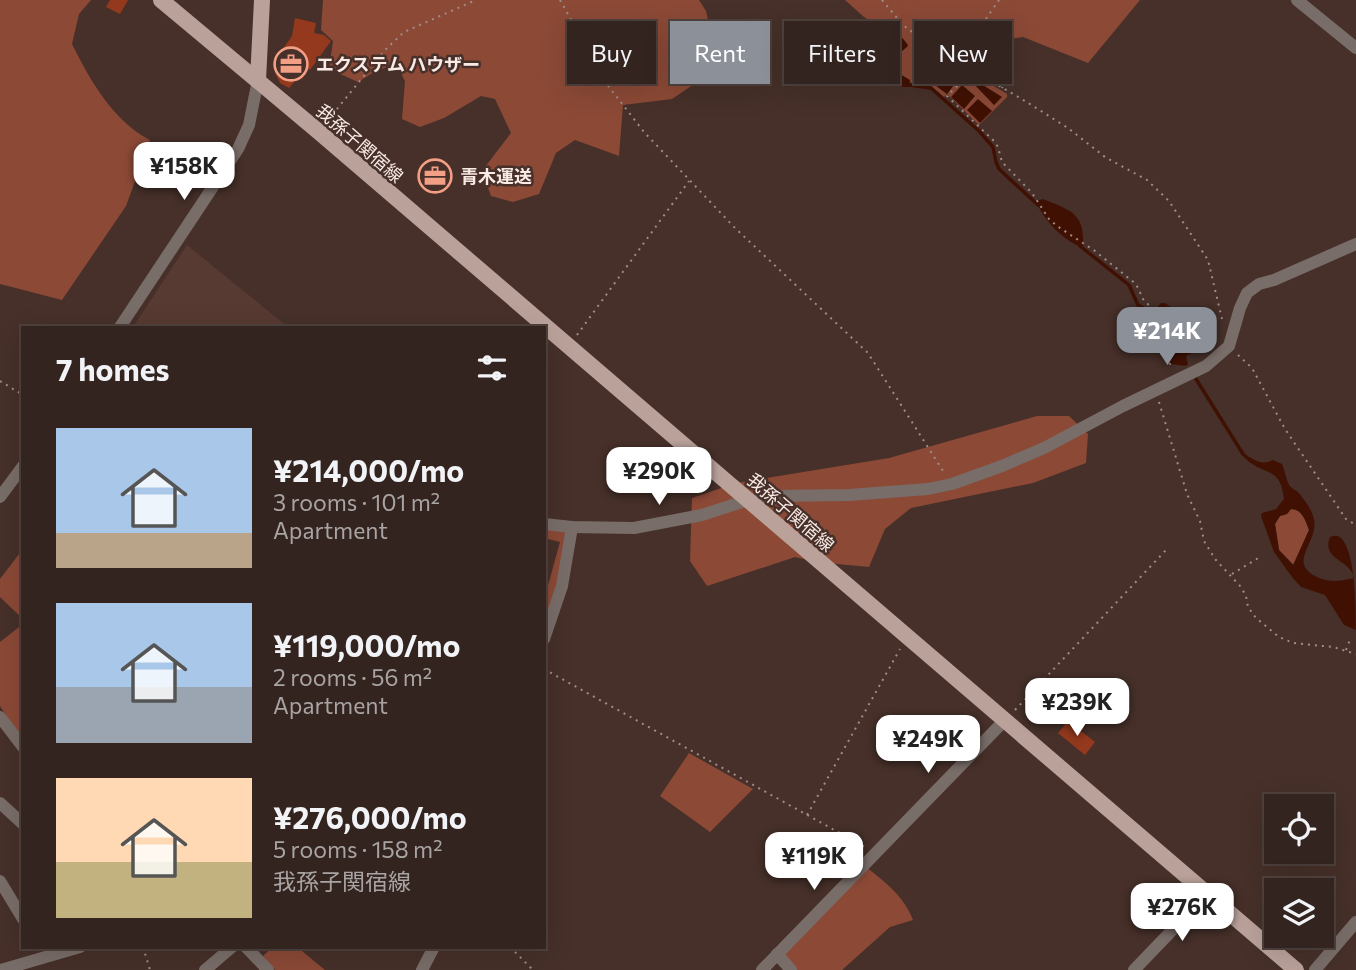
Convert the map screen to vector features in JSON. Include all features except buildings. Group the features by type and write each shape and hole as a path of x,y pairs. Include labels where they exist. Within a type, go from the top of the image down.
{"main road":[{"name":"我孫子関宿線","path":"161,0 545,326"},
{"path":"258,80 262,0"},
{"name":"我孫子関宿線","path":"546,327 1296,970"}],"street":[{"path":"1297,0 1354,42"},
{"path":"121,326 245,137 258,80"},
{"path":"546,524 634,528 702,515 748,500 772,496 849,495 928,489 952,484 1044,448 1206,366 1230,340 1247,293 1253,288 1356,244"},
{"path":"0,497 21,469"},
{"path":"546,633 562,586 572,527"},
{"path":"0,717 21,744"},
{"path":"762,970 1004,721"},
{"path":"0,803 21,822"},
{"path":"0,881 21,916"},
{"path":"1133,970 1207,894"},
{"path":"1315,970 1356,922"},
{"path":"32,949 35,960"},
{"path":"1,970 73,949"},
{"path":"205,970 230,949"},
{"path":"248,949 268,970"},
{"path":"422,970 433,949"},
{"path":"777,954 791,970"}],"path":[{"path":"319,132 385,50 404,32 476,0"},
{"path":"560,0 609,87 644,132 735,228 868,353 952,484"},
{"path":"882,0 903,25 914,33"},
{"path":"999,0 979,30 979,38 983,48 1009,72 1002,88"},
{"path":"959,84 947,96 994,141 1002,162 1057,226 1136,284 1144,301 1150,306 1144,312 1145,326 1167,364 1179,369 1183,378"},
{"path":"996,84 1068,128 1105,157 1147,180 1169,201 1208,260 1223,324 1230,340 1252,368 1284,429 1346,519 1356,525"},
{"path":"569,347 690,180"},
{"path":"0,381 21,394"},
{"path":"1155,391 1187,494 1200,521 1204,541 1215,559 1231,574 1246,596 1248,607 1256,618 1279,637 1293,643 1356,654"},
{"path":"1004,721 1166,550"},
{"path":"1231,574 1260,557"},
{"path":"807,816 907,637"},
{"path":"1346,651 1351,637"},
{"path":"546,671 875,853"},
{"path":"145,949 150,970"},
{"path":"511,949 534,970"}],"shaded area":[{"path":"0,0 91,0 79,14 72,44 95,85 114,111 150,140 126,206 62,300 0,284"},
{"path":"323,0 699,0 708,21 670,21 670,84 694,84 672,99 623,105 619,156 575,140 556,153 539,194 513,202 491,196 482,171 511,133 495,99 481,96 444,118 420,127 402,119 405,81 397,66 379,69 358,82 329,69 333,41 321,30"},
{"path":"845,0 1140,0 1088,63 1023,37 1012,38 1012,21 914,21 914,84 934,84 947,94 944,97 930,85 913,85 900,74 900,52 908,44 900,39 900,21 871,21"},
{"path":"900,36 908,46 900,52"},
{"path":"900,74 910,80 909,87 897,84 900,84"},
{"path":"933,84 954,84 947,94"},
{"path":"954,84 977,84 994,105 1001,97 981,84 990,84 1007,94 979,125 947,94"},
{"path":"974,84 981,84 1002,97 994,105"},
{"path":"962,85 975,96 964,109 951,97"},
{"path":"978,99 992,111 980,123 967,110"},
{"path":"1043,199 1075,215 1082,227 1083,248 1069,241 1049,223 1036,201"},
{"path":"187,245 287,326 134,326"},
{"path":"1161,303 1190,320 1200,318 1208,327 1210,333 1201,341 1201,348 1186,356 1186,366 1171,364 1156,342 1151,319"},
{"path":"1037,416 1069,416 1088,434 1086,463 1033,483 911,508 885,529 869,567 816,562 795,557 707,586 690,561 692,498 736,483 889,458"},
{"path":"1249,457 1256,461 1273,460 1282,464 1289,485 1303,498 1313,516 1314,528 1304,565 1308,571 1326,580 1353,578 1356,630 1344,625 1325,595 1301,587 1274,552 1261,516 1262,513 1276,509 1284,499 1282,489 1276,477 1247,460","holes":["1291,509 1303,516 1309,530 1293,565 1279,550 1275,524 1280,516"]},
{"path":"1291,509 1301,513 1309,530 1294,565 1279,550 1275,524 1280,516"},
{"path":"546,526 567,529 559,582 546,624 546,593 560,542 546,538"},
{"path":"1339,536 1345,543 1353,576 1329,550 1330,537"},
{"path":"21,552 21,617 0,597 0,579"},
{"path":"21,626 21,738 0,706 0,642"},
{"path":"689,753 753,789 710,832 660,796"},
{"path":"866,867 899,897 913,920 890,927 842,970 796,970 783,956"},
{"path":"271,949 299,949 325,970 275,970 263,956"}],"waterway":[{"path":"910,85 931,88 979,131 993,147 999,169 1038,205"},
{"path":"1080,246 1129,285 1138,305 1155,315"},
{"path":"1196,379 1243,454 1251,461"}],"place":[{"name":"エクステム ハウザー","path":"291,64"},
{"name":"青木運送","path":"435,176"}]}
